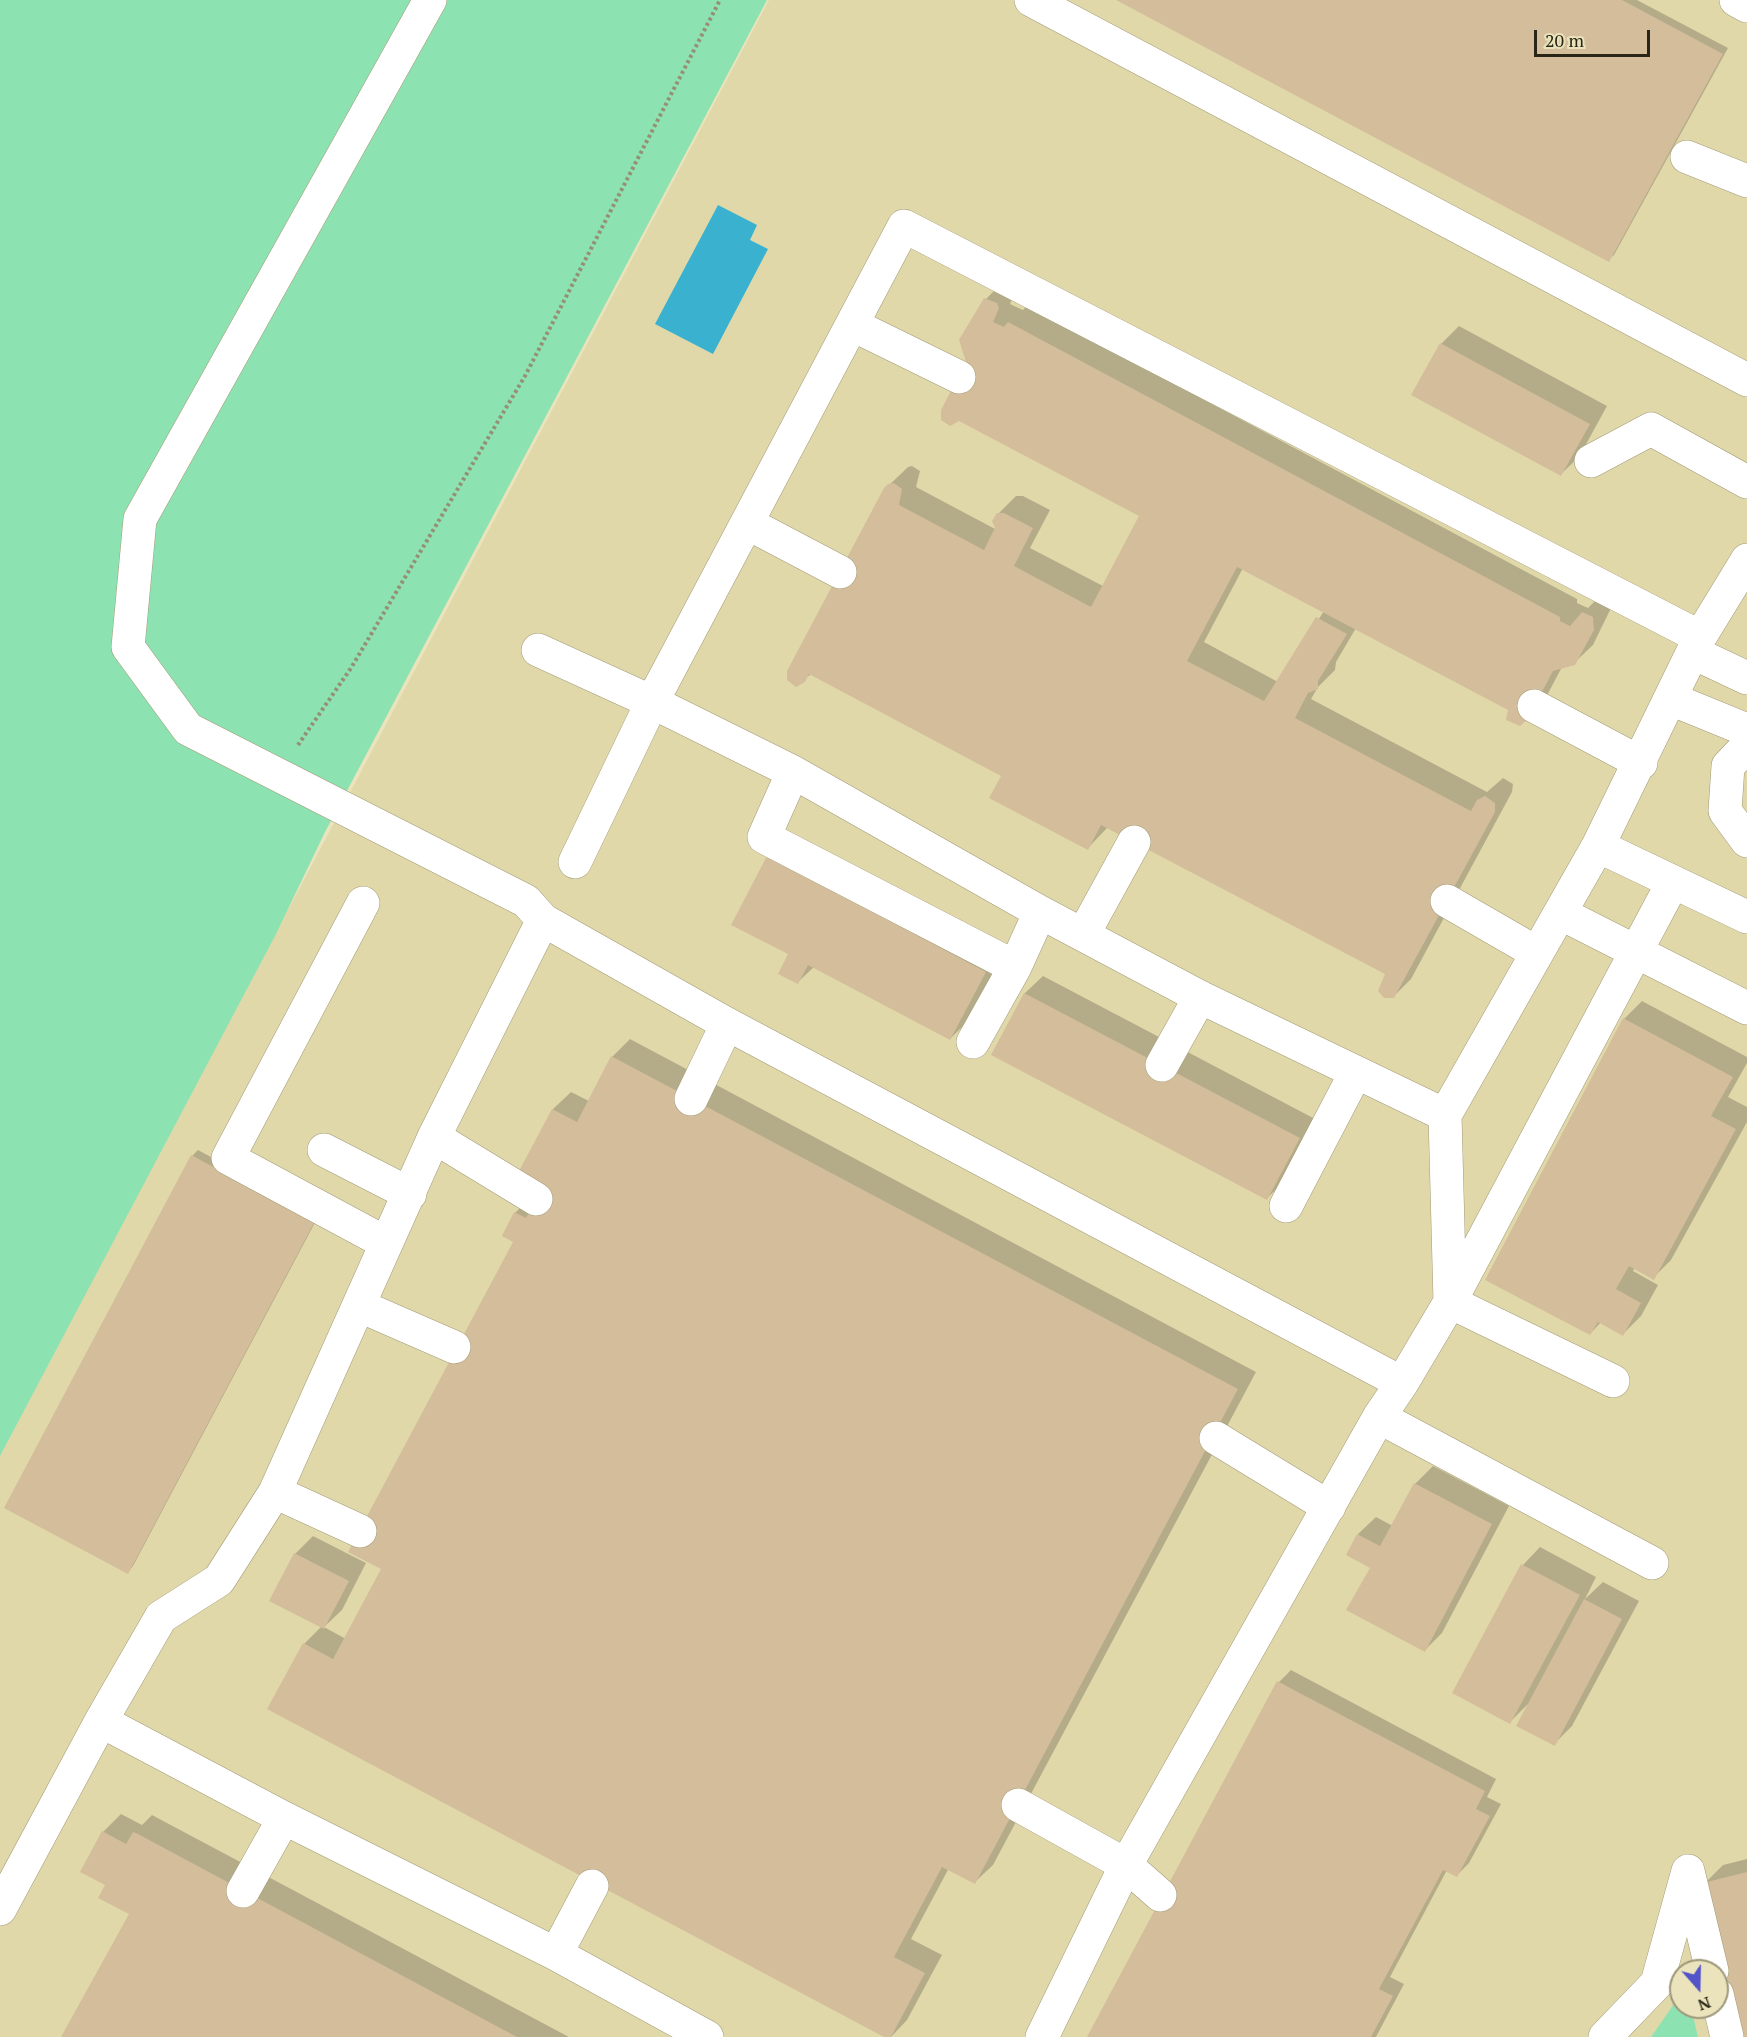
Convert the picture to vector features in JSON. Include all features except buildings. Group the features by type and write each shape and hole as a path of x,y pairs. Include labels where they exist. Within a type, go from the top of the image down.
{"lane":[{"path":"430,0 140,519 128,647 188,729 526,901 543,920 727,1024 1402,1383"},
{"path":"1031,0 1747,380"},
{"path":"1736,0 1747,6"},
{"path":"1687,157 1747,181"},
{"path":"575,862 652,702 904,226 1697,645 1747,678"},
{"path":"853,325 959,377"},
{"path":"1591,461 1651,429 1747,482"},
{"path":"747,523 840,572"},
{"path":"1450,1302 1445,1115 1598,846 1641,763 1697,645 1747,560"},
{"path":"538,650 652,702 793,772 1040,912 1084,933 1200,997 1355,1074 1445,1115"},
{"path":"1671,699 1747,730"},
{"path":"1534,706 1641,763"},
{"path":"1747,746 1728,766 1725,812 1747,841"},
{"path":"793,772 764,837 1015,967"},
{"path":"1084,933 1134,842"},
{"path":"1598,846 1747,917"},
{"path":"1042,2037 1126,1865 1378,1417 1402,1383 1450,1302 1673,882"},
{"path":"1447,901 1537,953"},
{"path":"363,903 228,1158 386,1243"},
{"path":"973,1042 1015,967 1040,912"},
{"path":"1560,913 1638,950 1747,1008"},
{"path":"0,1909 101,1721 161,1617 219,1580 275,1492 434,1137 543,920"},
{"path":"1161,1065 1200,997"},
{"path":"691,1099 727,1024"},
{"path":"1286,1206 1355,1074"},
{"path":"434,1137 536,1199"},
{"path":"324,1150 410,1194"},
{"path":"1450,1302 1613,1381"},
{"path":"360,1306 454,1347"},
{"path":"1378,1417 1652,1563"},
{"path":"1216,1438 1329,1507"},
{"path":"275,1492 360,1531"},
{"path":"101,1721 284,1818 556,1954 707,2037"},
{"path":"1018,1805 1126,1865 1160,1894"},
{"path":"243,1891 284,1818"},
{"path":"1605,2037 1658,1983 1688,1871 1709,1959"},
{"path":"556,1954 591,1886"},
{"path":"1723,2019 1727,2037"}],"path":[{"path":"278,775 351,668 525,376 720,0"}],"shaded area":[{"path":"0,0 289,908 769,0 1747,0 1747,2037 0,2037"}],"green space":[{"path":"0,0 767,0 325,832 275,936 0,1456"},
{"path":"1669,2011 1669,2019 1694,2019 1698,2037 1651,2037"}],"water":[{"path":"718,205 757,225 750,240 768,249 713,354 655,324"}]}
